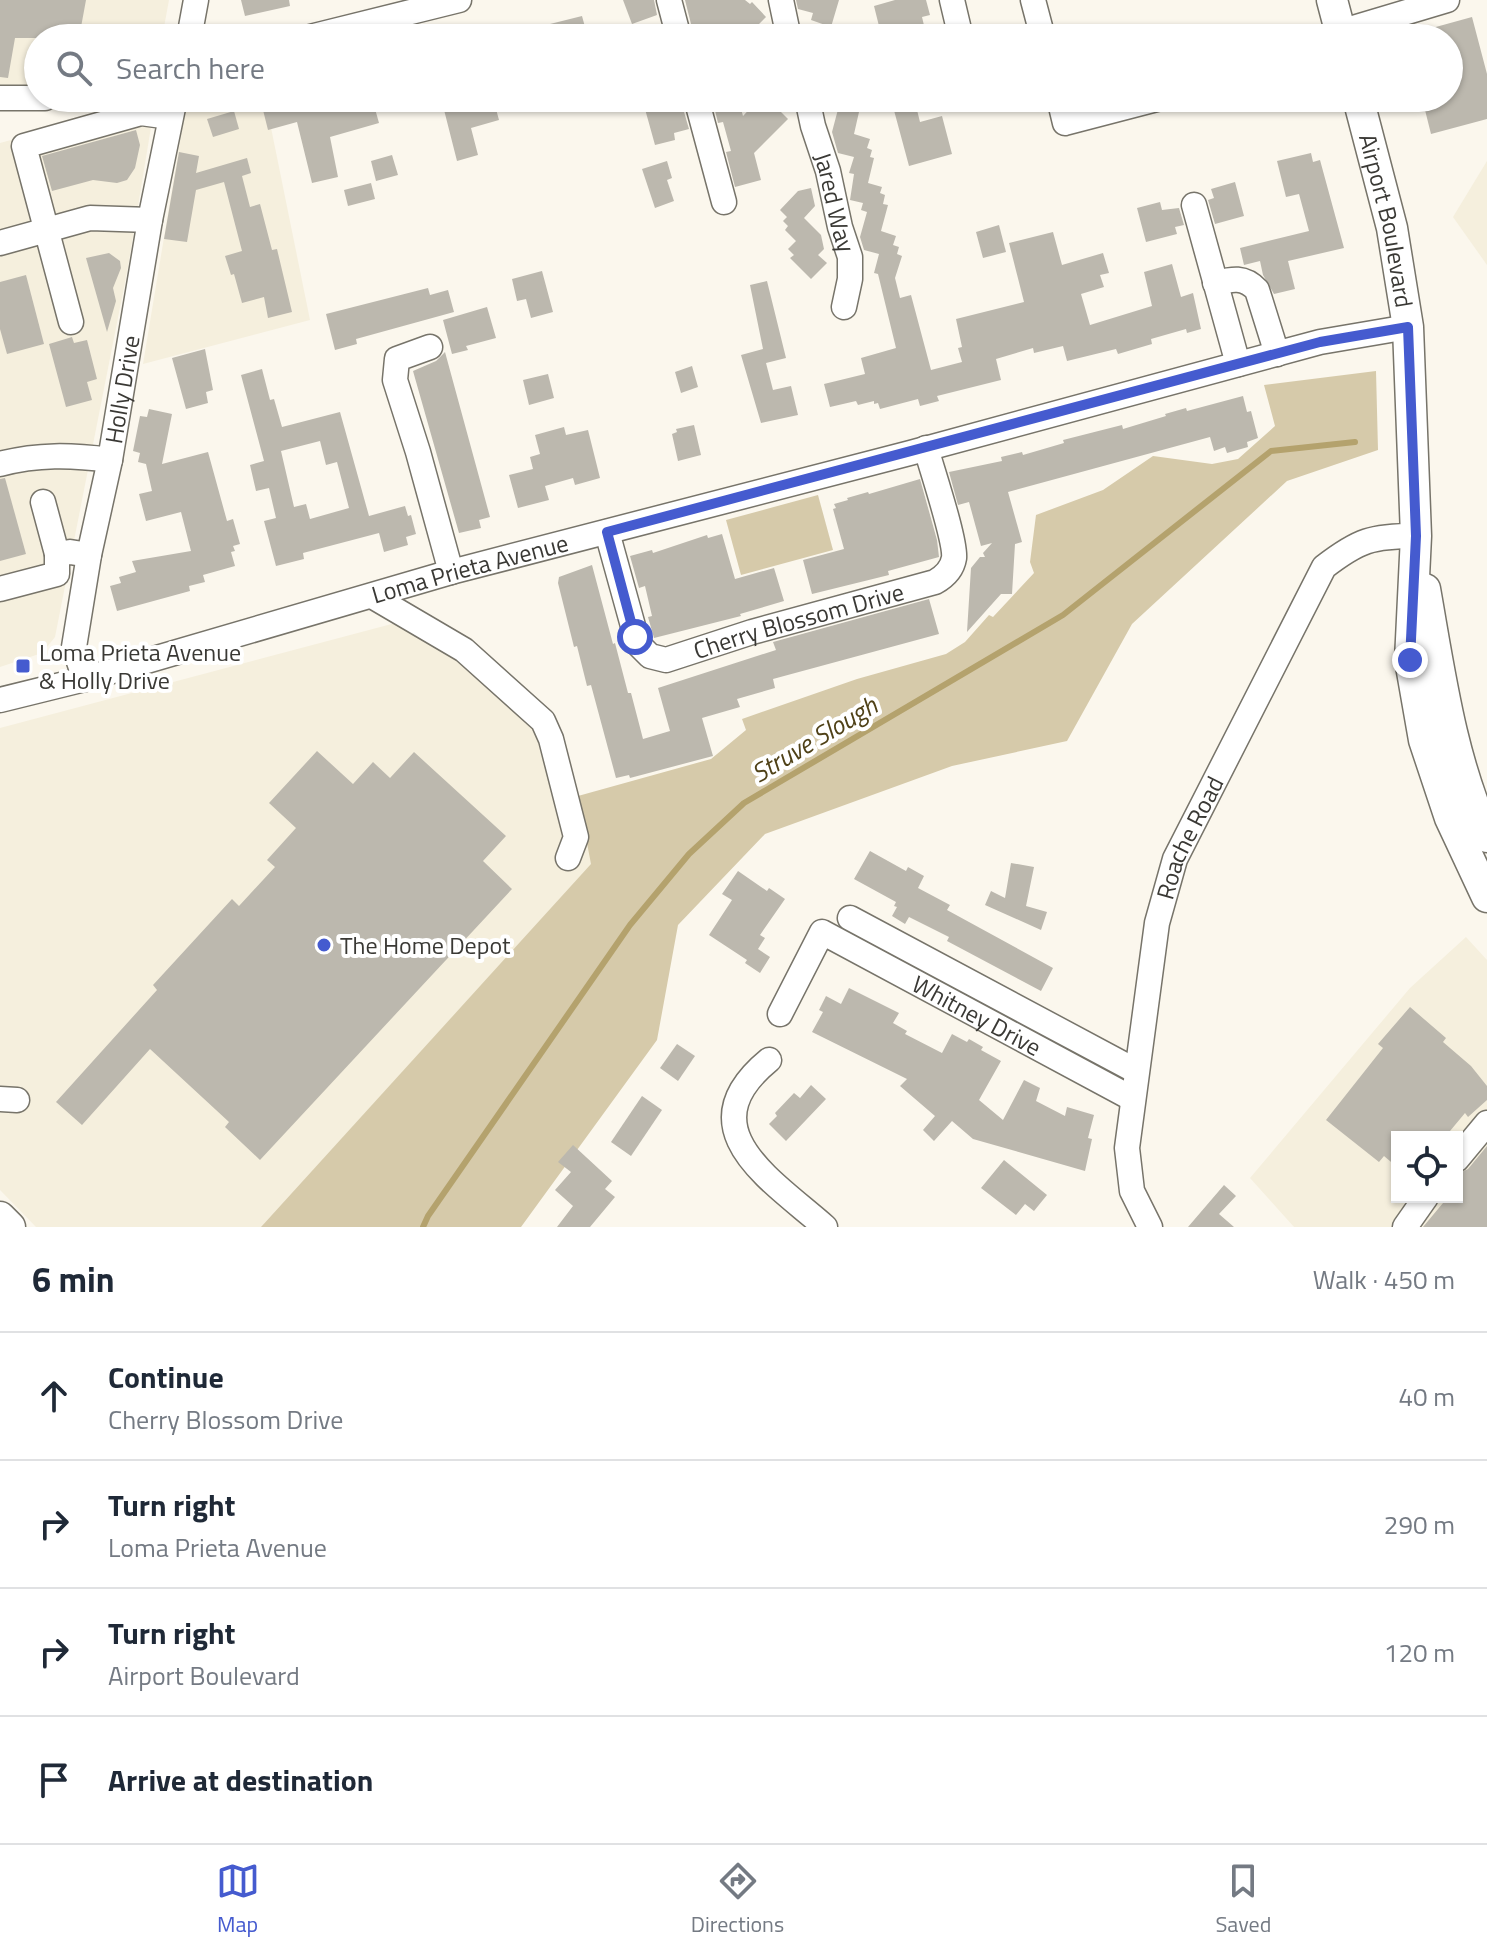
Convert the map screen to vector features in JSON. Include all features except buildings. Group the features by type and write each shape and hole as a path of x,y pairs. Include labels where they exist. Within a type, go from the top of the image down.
{"main road":[{"path":"1332,0 1338,24"},
{"name":"Airport Boulevard","path":"1362,112 1392,228 1408,327 1416,536 1410,660 1424,740 1450,818 1487,897"},
{"name":"Airport Boulevard","path":"1416,536 1451,734 1473,807 1487,837"},
{"path":"0,1217 10,1227"}],"street":[{"path":"192,24 196,0"},
{"path":"350,24 403,7 459,0"},
{"path":"669,0 675,24"},
{"path":"781,0 786,24"},
{"path":"952,0 958,24"},
{"path":"1033,0 1039,24"},
{"path":"1374,24 1447,0"},
{"path":"0,98 24,98"},
{"path":"71,322 24,146 147,112"},
{"name":"Holly Drive","path":"85,679 74,647 172,112"},
{"path":"700,112 724,202"},
{"name":"Jared Way","path":"810,112 850,257 850,279 844,307"},
{"path":"1062,112 1065,123 1107,112"},
{"path":"1194,205 1238,364"},
{"path":"0,243 90,218 150,220"},
{"path":"1215,283 1236,278 1249,282 1257,290 1277,354"},
{"name":"Loma Prieta Avenue","path":"0,700 85,679 451,572 1320,342 1408,327"},
{"path":"430,347 397,359 395,380 451,572"},
{"name":"Cherry Blossom Drive","path":"607,532 638,644 655,658 673,658 752,632 935,582 945,576 952,566 954,548 926,448"},
{"path":"0,464 42,456 110,460"},
{"path":"0,589 57,574 57,554 43,502"},
{"name":"Roache Road","path":"1150,1227 1129,1178 1127,1148 1157,923 1175,859 1324,567 1349,548 1379,536 1416,536"},
{"path":"57,554 70,552 89,555"},
{"path":"372,596 464,650 543,721 551,739 576,837 568,858"},
{"path":"850,918 1136,1071"},
{"name":"Whitney Drive","path":"780,1014 822,932 1133,1099"},
{"path":"769,1060 753,1073 738,1099 734,1125 736,1137 757,1166 825,1227"},
{"path":"1463,1152 1487,1123"},
{"path":"1405,1227 1422,1203"}],"shaded area":[{"path":"0,0 169,0 165,24 24,24 24,90 0,96"},
{"path":"113,112 153,112 128,267 55,637 42,653 0,667 0,143"},
{"path":"185,112 268,112 310,320 143,364"},
{"path":"1487,161 1487,265 1453,217"},
{"path":"1376,371 1378,450 1287,481 1132,624 1067,741 952,766 765,834 678,925 657,1040 521,1227 261,1227 591,864 578,796 711,759 746,730 742,719 857,679 946,654 965,642 989,615 993,617 1034,573 1030,562 1036,515 1103,490 1153,456 1212,464 1238,459 1275,426 1264,385"},
{"path":"818,495 833,550 741,575 726,520"},
{"path":"418,617 555,724 578,796 592,864 261,1227 36,1227 0,1190 0,728"},
{"path":"1466,937 1487,960 1487,1227 1294,1227 1250,1178 1410,988"}],"waterway":[{"name":"Struve Slough","path":"423,1227 630,925 689,854 744,803 1063,615 1271,451 1355,442"}],"place":[{"name":"Loma Prieta Avenue & Holly Drive","path":"23,666"},
{"name":"The Home Depot","path":"324,945"}],"route":[{"path":"635,637 607,532 1320,342 1408,327 1416,536 1410,660"}]}
